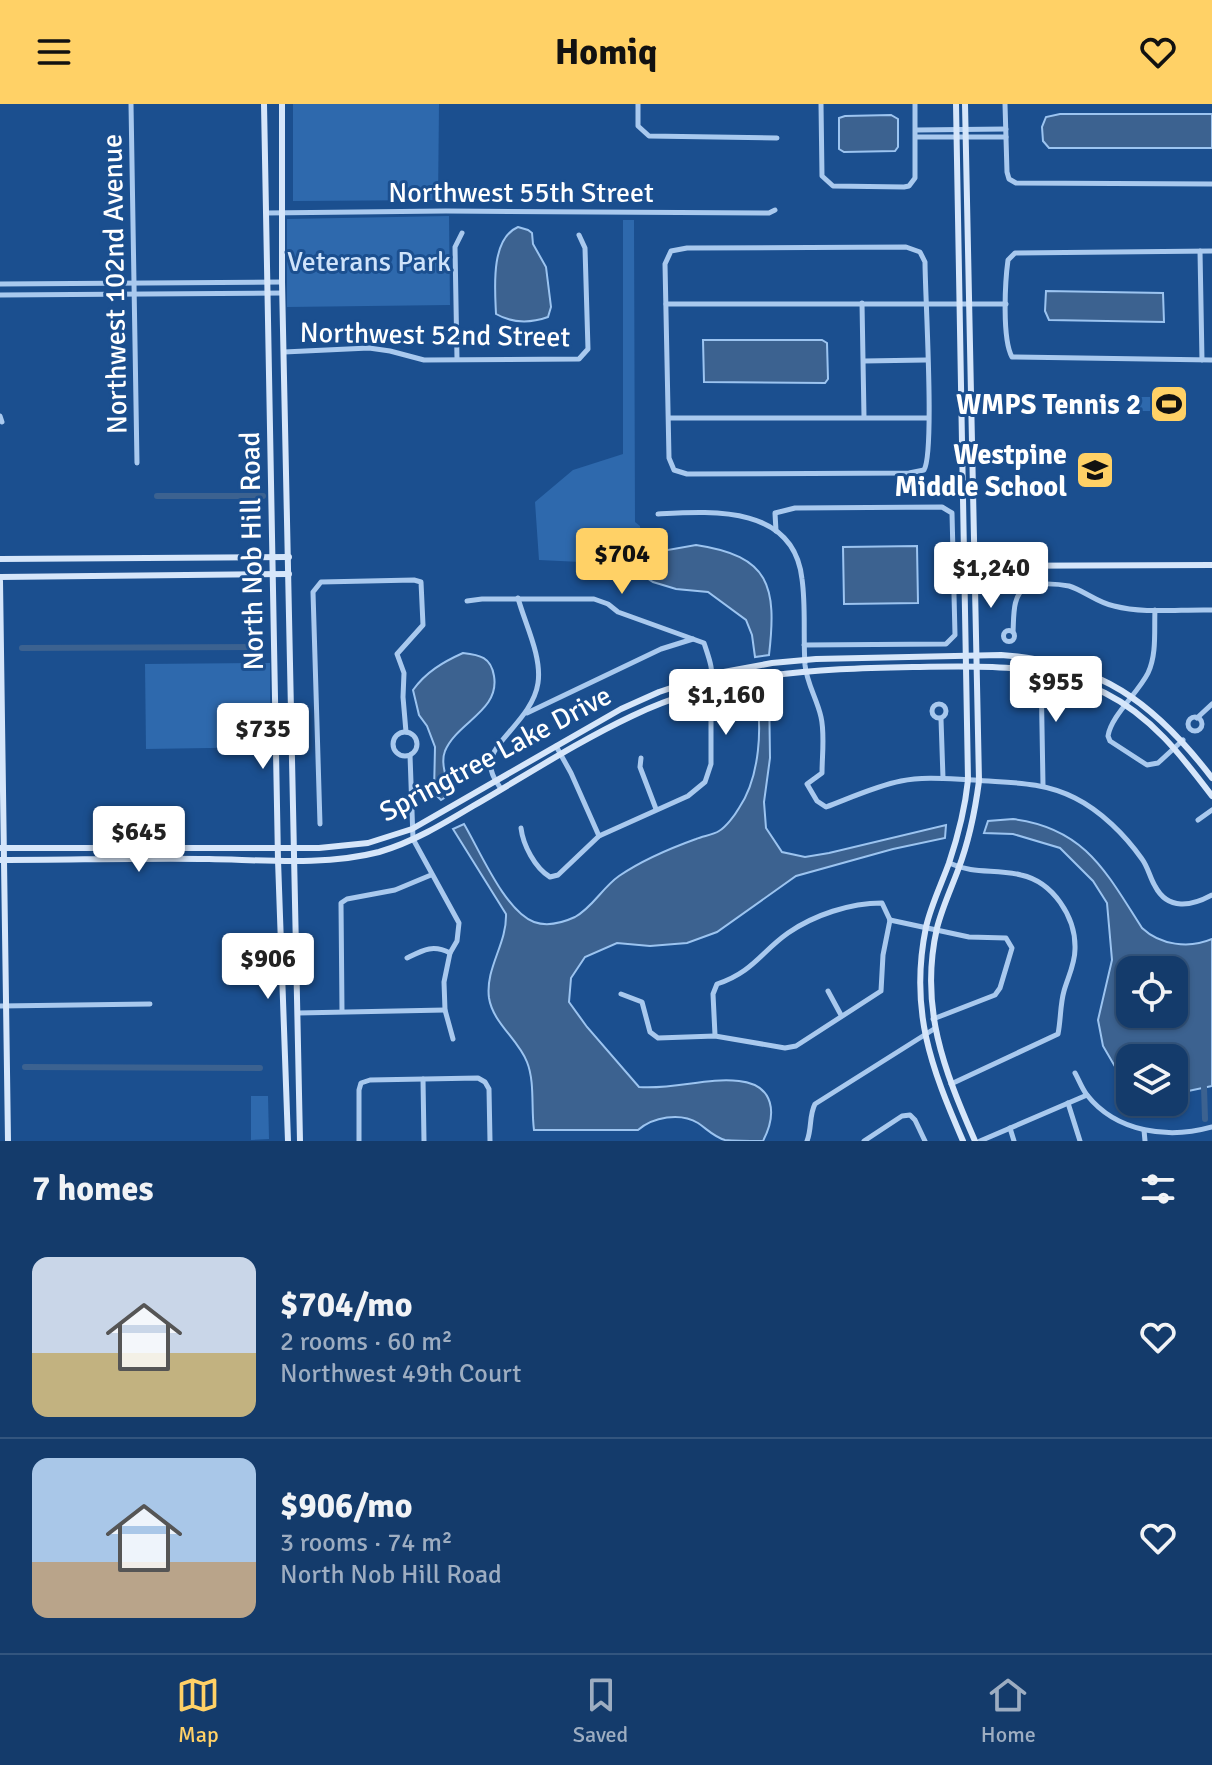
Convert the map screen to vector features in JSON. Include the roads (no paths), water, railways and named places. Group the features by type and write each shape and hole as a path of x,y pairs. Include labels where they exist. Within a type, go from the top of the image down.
{"street":[{"name":"Northwest 102nd Avenue","path":"131,104 137,463"},
{"name":"North Nob Hill Road","path":"264,104 278,860 288,1141"},
{"name":"North Nob Hill Road","path":"282,104 282,293 300,1141"},
{"path":"638,104 638,126 649,136 777,138"},
{"path":"821,104 822,176 825,181 833,186 904,187 915,178 915,104"},
{"path":"956,104 968,780 964,812 926,927 920,977 924,1036 940,1089 963,1141"},
{"path":"965,104 979,781 975,815 937,930 931,978 932,1020 950,1085 977,1141 1087,1095"},
{"path":"1005,104 1007,172 1012,182 1212,184"},
{"path":"966,134 1006,129"},
{"path":"916,134 1006,137"},
{"name":"Northwest 55th Street","path":"266,213 769,213 775,210"},
{"path":"457,359 455,247 462,233"},
{"name":"Northwest 52nd Street","path":"284,352 369,348 424,360 579,359 588,349 585,248 579,235"},
{"path":"906,247 920,252 925,262 925,303 928,459 924,470 909,473 687,474 674,470 669,458 665,264 671,251 687,248 906,247"},
{"path":"1200,251 1202,360"},
{"path":"1212,251 1021,252 1011,255 1007,266 1006,304 1008,350 1012,357 1212,360"},
{"path":"0,284 282,282"},
{"path":"0,295 282,293"},
{"path":"862,303 864,417"},
{"path":"666,304 1006,304"},
{"path":"864,361 926,360"},
{"path":"669,418 928,418"},
{"path":"757,520 795,508 942,507 952,513 955,635 951,641 946,644 804,645"},
{"path":"658,514 727,513 748,516 776,531 793,549 802,576 807,683 822,719 822,773 807,784 817,801 826,807 901,781 943,778 1007,780 1043,785 1073,797 1109,822 1144,861 1156,889 1165,899 1181,906 1197,903 1212,895"},
{"path":"775,513 776,531"},
{"path":"0,559 289,557"},
{"path":"964,566 1212,565"},
{"path":"8,1141 3,1006 0,579 289,574"},
{"path":"320,824 313,592 321,582 421,582 423,625 397,654 404,673 406,732"},
{"path":"1013,632 1016,599 1031,584 1071,587 1115,607 1212,610"},
{"path":"501,790 490,764 492,756 527,713 538,682 532,643 518,598"},
{"path":"467,601 594,599 618,612 704,643 713,674 711,764 705,782 688,796 599,836 558,875 550,877 541,872 522,838 521,828"},
{"path":"1155,610 1154,651 1149,670 1111,726 1108,736 1110,741 1147,765 1158,763 1183,740"},
{"path":"527,713 661,649 694,638"},
{"name":"Springtree Lake Drive","path":"2,848 355,846 412,829 639,701 713,674 805,659 977,655 1043,660 1091,674 1155,713 1183,740 1212,778"},
{"path":"1043,660 1043,785"},
{"name":"Springtree Lake Drive","path":"2,860 294,860 360,856 413,839 639,712 711,686 806,670 977,666 1041,670 1088,685 1127,706 1174,747 1212,796"},
{"path":"1197,718 1212,704"},
{"path":"941,719 943,778"},
{"path":"406,732 414,737 417,744 410,755 400,756 393,746 397,735 406,732"},
{"path":"556,746 599,836"},
{"path":"410,755 413,839 459,923 457,941 450,953 444,982 445,1010 453,1039"},
{"path":"641,758 640,767 656,809"},
{"path":"1198,820 1212,810"},
{"path":"202,848 202,859"},
{"path":"88,849 88,860"},
{"path":"949,863 975,872 1024,875 1043,885 1056,896 1070,920 1076,947 1062,1001 1058,1034 950,1085"},
{"path":"342,1011 341,903 347,899 395,890 431,875"},
{"path":"621,994 642,1002 650,1032 658,1038 715,1036 785,1048 796,1046 881,991 883,955 890,920 882,903 850,905 787,934 754,965 717,984 713,994 715,1036"},
{"path":"890,920 969,937 1006,938 1012,948 995,995 932,1020"},
{"path":"407,958 439,947 450,953"},
{"path":"828,991 841,1015"},
{"path":"3,1006 150,1004"},
{"path":"298,1013 445,1010"},
{"path":"807,1141 815,1104 934,1029"},
{"path":"1075,1073 1087,1095 1105,1111 1161,1138 1212,1127"},
{"path":"359,1141 361,1083 370,1080 478,1078 489,1089 490,1141"},
{"path":"423,1079 424,1141"},
{"path":"1068,1103 1080,1141"},
{"path":"864,1141 902,1116 910,1115 925,1141"},
{"path":"1010,1128 1014,1141"},
{"path":"1144,1130 1145,1141"}],"waterway":[{"path":"157,496 263,496"},
{"path":"22,648 261,647"},
{"path":"25,1067 260,1068"},
{"path":"1204,1087 1205,1119"}],"place":[{"name":"WMPS Tennis 2","path":"1169,404"},
{"name":"Westpine Middle School","path":"1095,470"}],"park label":[{"name":"Veterans Park","path":"369,261"}]}
